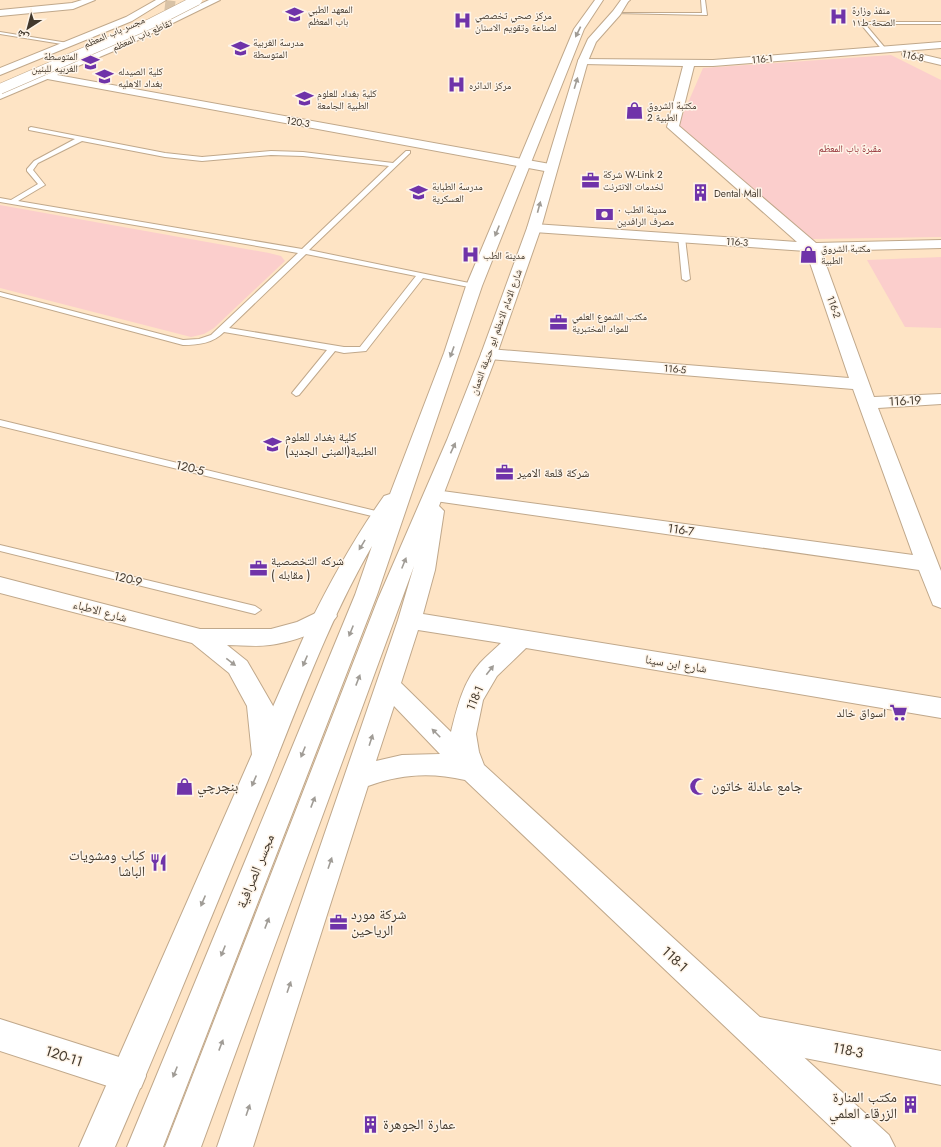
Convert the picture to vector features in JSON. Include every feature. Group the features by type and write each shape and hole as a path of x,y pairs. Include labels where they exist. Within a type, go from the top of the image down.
{"main road":[{"path":"0,13 74,6 91,0"},
{"name":"مجسر باب المعظم","path":"0,80 140,21 182,0"},
{"name":"تقاطع باب المعظم","path":"0,96 193,7 216,0"},
{"path":"183,1147 377,597 407,478 421,434 452,353 474,286 579,29 599,0"},
{"name":"شارع الامام الاعظم ابو حنيفة النعمان","path":"377,597 436,490 456,440 534,228 550,168 583,61 591,41 617,13 625,0"},
{"path":"0,72 163,3"},
{"name":"مجسر باب المعظم","path":"0,89 152,23 193,7"},
{"name":"116-1","path":"583,61 689,64 941,45"},
{"name":"116-8","path":"884,50 941,62"},
{"name":"116-2","path":"689,64 673,127 812,247 887,459 941,600"},
{"name":"120-3","path":"46,76 550,168"},
{"name":"116-3","path":"534,228 812,247 941,244"},
{"name":"116-5","path":"488,354 861,384"},
{"name":"116-19","path":"868,403 941,399"},
{"path":"97,1147 129,1076 265,755 350,564 380,515 407,478"},
{"path":"236,1147 410,620 424,570 432,525 436,490"},
{"name":"116-7","path":"436,490 927,564"},
{"name":"شارع الاطباء","path":"0,585 200,638"},
{"name":"مجسر الصرافية","path":"145,1147 377,597"},
{"path":"200,638 271,637 304,628 326,616"},
{"name":"شارع ابن سينا","path":"410,620 941,708"},
{"path":"200,638 238,666 260,706 265,755"},
{"name":"118-1","path":"473,771 466,752 463,734 472,700 488,670 521,638"},
{"name":"118-1","path":"389,686 473,771 877,1147"},
{"name":"118-1","path":"359,778 387,767 416,763 445,764 473,771"},
{"name":"118-3","path":"754,1032 941,1068"},
{"name":"120-11","path":"0,1035 129,1076"}],"lane":[{"path":"617,13 705,14 703,0"},
{"path":"884,50 862,24 941,23"},
{"path":"0,33 68,44"},
{"path":"31,129 165,155 202,159 271,153 303,154 394,165"},
{"path":"12,202 42,185 40,180 29,170 36,162 81,139"},
{"path":"0,294 183,342 209,340 306,252 408,152"},
{"path":"0,200 306,252 474,286"},
{"path":"681,238 686,279"},
{"path":"223,328 351,351 364,349 420,276"},
{"path":"296,393 333,348"},
{"name":"120-5","path":"0,422 380,515"},
{"name":"120-9","path":"0,548 255,610"}],"green space":[{"name":"مقبرة باب المعظم","path":"891,55 941,80 941,237 812,239 678,126 703,68"},
{"path":"0,205 269,253 281,256 285,261 214,328 204,334 191,337 0,288"},
{"path":"941,257 941,328 905,327 867,260"}],"tunnel":[{"path":"165,5 191,8"}],"place":[{"name":"المعهد الطبي باب المعظم","path":"295,15"},
{"name":"منفذ وزارة الصحة ط١١","path":"839,16"},
{"name":"مركز صحي تخصصي لصناعة وتقويم الاسنان","path":"462,21"},
{"name":"مدرسة الغربية المتوسطة","path":"240,48"},
{"name":"المتوسطة الغربيه للبنين","path":"91,62"},
{"name":"كلية الصيدله بغداد الاهليه","path":"105,77"},
{"name":"مركز الدائره","path":"456,85"},
{"name":"كلية بغداد للعلوم الطبية الجامعة","path":"304,99"},
{"name":"مكتبة الشروق الطبية 2","path":"634,111"},
{"name":"شركة W-Link 2 لخدمات الانترنت","path":"590,180"},
{"name":"مدرسة الطبابة العسكرية","path":"419,192"},
{"name":"Dental Mall","path":"701,193"},
{"name":"مدينة الطب ٠ مصرف الرافدين","path":"604,215"},
{"name":"مكتبة الشروق الطبية","path":"808,254"},
{"name":"مدينة الطب","path":"470,255"},
{"name":"مكتب الشموع العلمي للمواد المختبرية","path":"559,322"},
{"name":"كلية بغداد للعلوم الطبية(المبنى الجديد)","path":"272,444"},
{"name":"شركة قلعة الامير","path":"504,473"},
{"name":"شركه التخصصية ( مقابله )","path":"258,568"},
{"name":"اسواق خالد","path":"899,713"},
{"name":"بنچرچي","path":"184,786"},
{"name":"جامع عادلة خاتون","path":"698,786"},
{"name":"كباب ومشويات الباشا","path":"158,863"},
{"name":"شركة مورد الرياحين","path":"338,922"},
{"name":"مكتب المنارة الزرقاء العلمي","path":"910,1105"},
{"name":"عمارة الجوهرة","path":"370,1124"}]}
